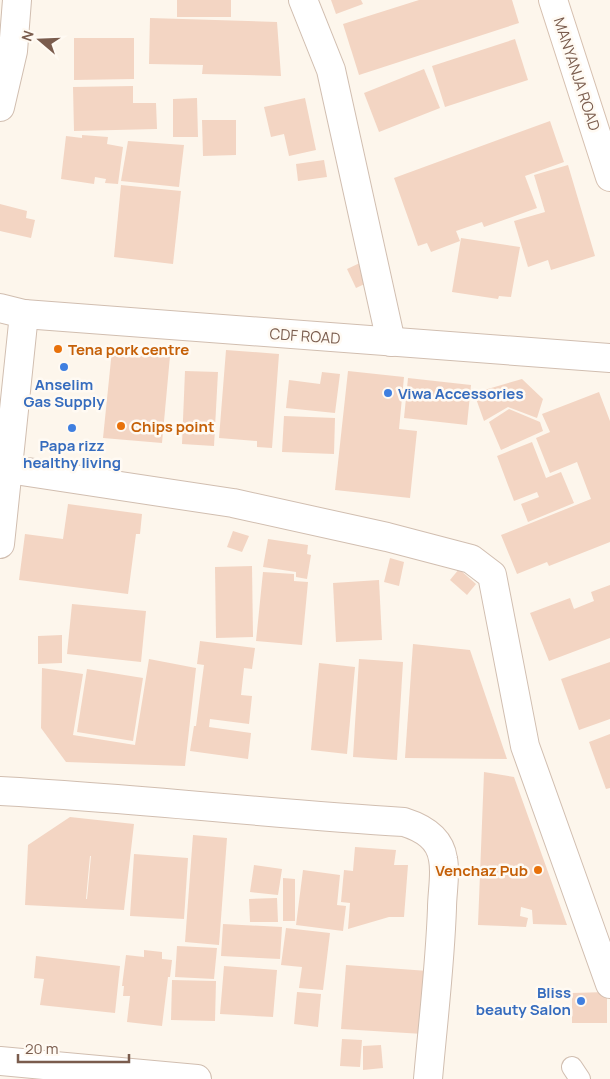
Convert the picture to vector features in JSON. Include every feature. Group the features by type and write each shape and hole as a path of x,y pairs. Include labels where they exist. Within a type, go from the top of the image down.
{"street":[{"path":"0,106 13,51 17,0"},
{"path":"303,0 331,70 391,342"},
{"name":"MANYANJA ROAD","path":"553,0 610,177"},
{"path":"0,544 8,469 12,311"},
{"name":"CDF ROAD","path":"12,311 610,358"},
{"path":"8,469 233,503 388,537 471,559 492,576 525,746 610,984"},
{"path":"0,791 74,795 297,816 404,822 417,826 431,835 444,859 441,930 428,1079"},
{"path":"0,1061 197,1079"}],"building":[{"path":"177,0 231,0 231,17 177,17"},
{"path":"331,0 361,0 363,4 336,14"},
{"path":"419,0 512,0 519,23 359,75 343,24"},
{"path":"150,18 277,22 281,76 202,74 203,65 149,64"},
{"path":"74,38 134,38 134,79 74,80"},
{"path":"515,39 528,80 445,107 432,66"},
{"path":"424,69 440,108 379,132 364,93"},
{"path":"133,86 133,103 156,103 157,129 74,131 73,87"},
{"path":"197,98 198,137 173,137 173,99"},
{"path":"305,98 316,150 289,156 284,134 271,137 264,107"},
{"path":"202,120 236,120 236,155 203,156"},
{"path":"550,121 564,162 525,176 537,208 484,227 482,222 456,231 460,241 431,252 427,243 418,246 394,178"},
{"path":"82,135 108,137 107,144 123,147 118,184 105,183 106,179 95,177 94,184 61,179 66,136 82,138"},
{"path":"128,141 184,145 179,187 121,181"},
{"path":"324,160 327,177 298,181 296,164"},
{"path":"568,165 595,256 551,270 548,260 528,267 514,221 545,212 534,175"},
{"path":"121,185 181,191 173,264 114,257"},
{"path":"0,204 27,211 26,218 35,220 31,238 0,231"},
{"path":"461,238 520,247 511,297 499,296 498,299 452,292"},
{"path":"362,262 371,281 356,288 347,269"},
{"path":"112,350 170,356 162,443 103,438"},
{"path":"226,350 279,354 272,448 257,447 257,441 219,438"},
{"path":"185,371 218,372 214,446 182,444"},
{"path":"348,371 404,377 399,429 417,431 410,498 335,490"},
{"path":"322,372 340,374 335,413 286,408 289,380 320,384"},
{"path":"408,378 471,385 467,425 404,418"},
{"path":"522,379 543,399 537,418 508,407 484,421 474,393"},
{"path":"599,392 610,421 610,542 549,566 547,562 517,574 501,535 591,499 577,462 550,473 536,438 550,432 542,414"},
{"path":"509,409 540,422 543,431 501,450 489,422"},
{"path":"284,416 335,418 334,454 282,452"},
{"path":"532,442 546,478 561,472 574,503 528,522 521,504 539,497 537,492 514,501 497,456"},
{"path":"68,504 142,514 140,534 136,534 128,594 19,580 25,534 63,539"},
{"path":"233,531 249,536 242,552 227,547"},
{"path":"268,539 308,545 307,554 311,555 307,579 296,577 296,572 263,567"},
{"path":"390,558 404,562 399,586 384,582"},
{"path":"252,566 253,637 216,638 215,567"},
{"path":"459,569 476,584 467,595 450,580"},
{"path":"263,572 294,574 294,581 308,582 302,645 256,641"},
{"path":"379,580 382,640 336,642 333,583"},
{"path":"610,585 610,638 549,661 530,613 570,598 574,609 594,601 591,592"},
{"path":"72,604 146,611 141,662 67,654"},
{"path":"62,635 62,663 38,664 38,636"},
{"path":"200,641 255,648 252,669 244,668 241,695 252,696 249,724 210,719 209,727 251,733 248,759 190,751 194,726 196,726 204,665 197,664"},
{"path":"413,644 470,650 507,759 405,758"},
{"path":"149,659 196,668 185,766 66,762 41,728 42,668 83,674 73,735 135,745"},
{"path":"359,659 403,662 397,760 353,757"},
{"path":"610,662 610,719 579,730 561,679"},
{"path":"319,663 355,667 347,754 311,750"},
{"path":"87,669 143,678 133,741 77,732"},
{"path":"610,734 610,788 606,789 589,742"},
{"path":"484,772 514,777 567,925 533,924 532,910 521,907 520,916 528,918 526,927 478,925"},
{"path":"70,817 134,824 124,910 25,905 28,845","holes":["90,856 87,899 86,899"]},
{"path":"193,835 227,838 219,945 185,942"},
{"path":"355,847 396,850 394,865 408,865 404,917 389,917 348,929 350,903 341,902 344,870 353,871"},
{"path":"134,854 188,858 184,919 130,916"},
{"path":"254,865 282,869 278,895 250,892"},
{"path":"303,870 340,875 337,905 346,906 343,931 296,925"},
{"path":"283,878 295,879 295,921 283,921"},
{"path":"277,898 278,922 250,922 249,899"},
{"path":"223,924 282,927 280,959 221,956"},
{"path":"286,928 330,933 323,990 299,988 302,967 281,965"},
{"path":"177,946 217,948 214,979 175,977"},
{"path":"144,950 162,952 162,959 172,960 162,1026 127,1022 130,996 123,996 124,986 122,986 126,955 144,957"},
{"path":"36,956 120,966 115,1013 40,1005 44,979 34,978"},
{"path":"346,965 428,971 423,1034 341,1029"},
{"path":"224,966 277,970 273,1017 220,1014"},
{"path":"172,980 216,981 215,1021 171,1020"},
{"path":"297,992 321,994 318,1027 294,1024"},
{"path":"607,992 607,1023 572,1023 572,993"},
{"path":"342,1039 362,1040 360,1067 340,1066"},
{"path":"381,1045 383,1068 363,1070 363,1046"}],"place":[{"name":"Tena pork centre","path":"58,349"},
{"name":"Anselim Gas Supply","path":"64,367"},
{"name":"Viwa Accessories","path":"388,393"},
{"name":"Chips point","path":"121,426"},
{"name":"Papa rizz healthy living","path":"72,428"},
{"name":"Venchaz Pub","path":"538,870"},
{"name":"Bliss beauty Salon","path":"581,1001"}]}
